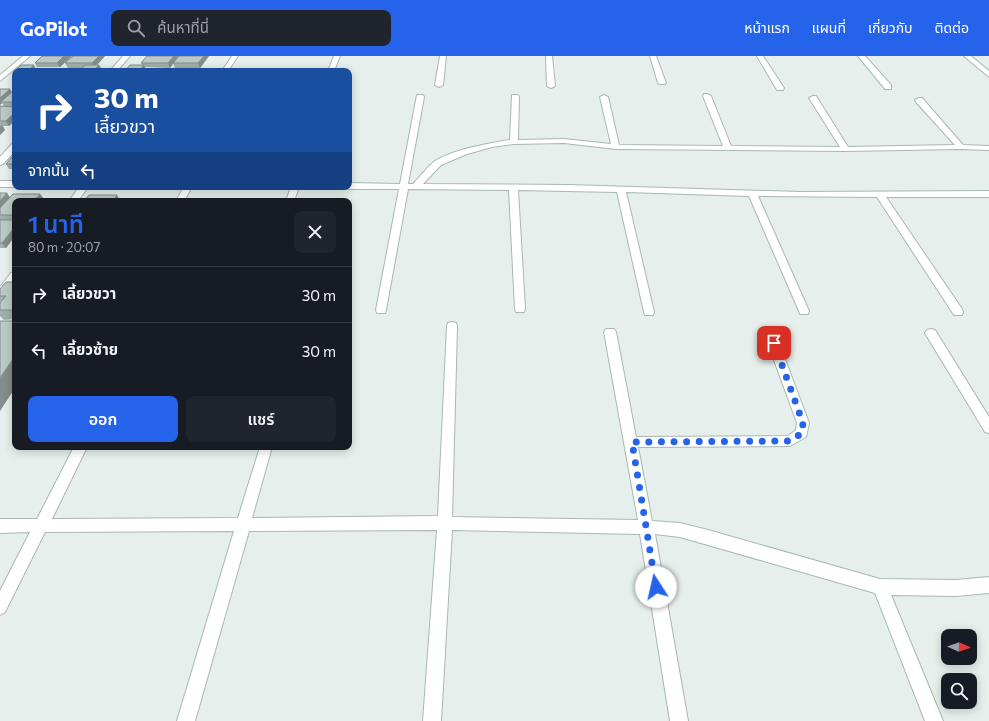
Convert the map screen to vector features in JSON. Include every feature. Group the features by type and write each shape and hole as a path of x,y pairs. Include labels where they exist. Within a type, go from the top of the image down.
{"street":[{"path":"13,68 27,56"},
{"path":"116,68 127,56"},
{"path":"227,68 235,56"},
{"path":"332,68 337,56"},
{"path":"439,85 443,56"},
{"path":"549,56 551,86"},
{"path":"653,56 662,83"},
{"path":"760,56 780,88"},
{"path":"861,56 888,87"},
{"path":"967,56 989,74"},
{"path":"0,79 12,69"},
{"path":"707,96 728,148"},
{"path":"381,310 420,97"},
{"path":"514,142 515,97"},
{"path":"604,97 616,147"},
{"path":"813,98 846,150"},
{"path":"919,100 961,147"},
{"path":"416,186 438,163 464,152 514,142 564,141 616,147 846,150 961,147 989,148"},
{"path":"0,162 12,149"},
{"path":"0,184 12,184"},
{"path":"352,186 514,187 753,194 989,194"},
{"path":"514,187 520,309"},
{"path":"75,198 82,190"},
{"path":"621,190 649,312"},
{"path":"753,194 804,312"},
{"path":"878,194 958,312"},
{"path":"0,294 12,279"},
{"path":"432,721 445,523 452,326"},
{"path":"632,442 790,441 802,433 803,423 769,330"},
{"path":"610,332 632,442 645,527 679,721"},
{"path":"931,333 989,428"},
{"path":"0,606 79,450"},
{"path":"186,721 265,450"},
{"path":"0,526 445,523 645,527 680,530 708,537 880,587 956,588 989,585"},
{"path":"880,587 934,721"}],"building":[{"path":"42,56 64,56 57,63 35,63"},
{"path":"73,56 99,56 92,63 65,63"},
{"path":"147,56 174,56 168,63 141,63"},
{"path":"179,56 204,56 198,63 173,63"},
{"path":"21,65 34,65 31,68 18,68"},
{"path":"85,65 99,65 96,68 82,68"},
{"path":"130,65 144,65 142,68 128,68"},
{"path":"0,89 10,89 0,98"},
{"path":"12,92 12,102 1,102"},
{"path":"0,106 12,107 12,115 6,121 0,121"},
{"path":"12,157 12,164 6,164"},
{"path":"0,193 7,193 0,201"},
{"path":"13,194 40,194 37,198 12,198 12,215 0,215 0,208"},
{"path":"89,195 117,195 115,198 86,198"},
{"path":"0,220 12,220 12,231 2,243 0,243"},
{"path":"6,282 12,282 12,310 0,310 0,303 6,296 0,296 0,289"},
{"path":"0,321 12,321 12,360 0,378"}],"route":[{"path":"656,587 632,442 790,441 802,433 803,423 774,343"}]}
